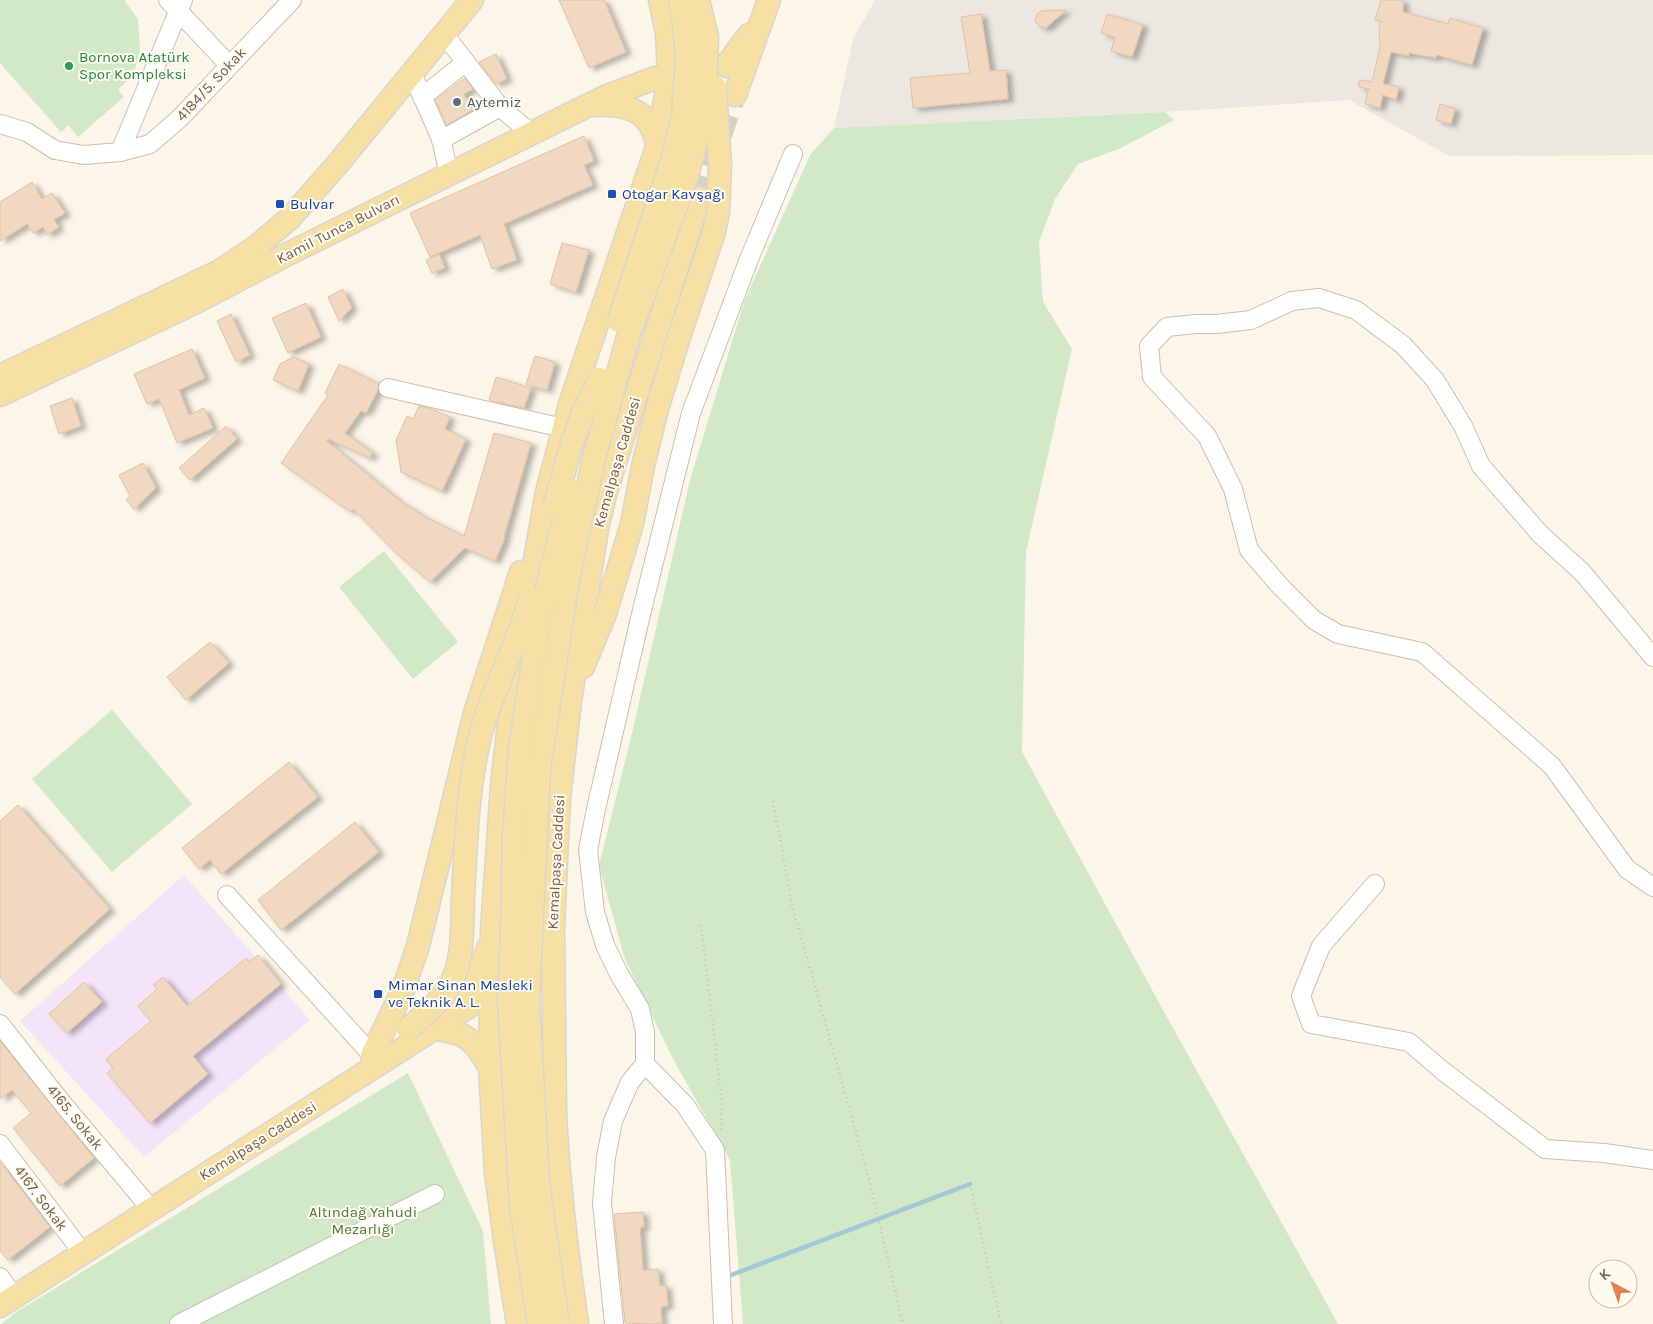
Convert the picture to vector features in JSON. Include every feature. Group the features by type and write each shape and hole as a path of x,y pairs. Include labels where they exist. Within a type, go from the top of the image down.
{"main road":[{"path":"559,798 555,807 548,815 529,821 511,814 501,796 514,677 547,492 563,428 658,144 672,68 660,0"},
{"path":"538,1324 520,1206 509,1001 514,835 520,750 540,614 600,379 673,157 683,115 688,57 680,0"},
{"path":"570,701 605,614 632,524 643,466 658,409 679,337 714,232 718,212 720,186 718,117 714,77 698,0"},
{"name":"Kamil Tunca Bulvarı","path":"0,376 220,271 256,247 290,218 336,166 469,2"},
{"path":"726,66 765,9"},
{"path":"735,95 765,9"},
{"path":"558,1324 538,1183 528,1000 540,769 559,629 584,500 628,337 687,176 701,124 706,92 707,37"},
{"name":"Kamil Tunca Bulvarı","path":"0,395 194,303 292,252 590,105 672,68"},
{"path":"590,105 616,105 637,112 648,121 658,144"},
{"name":"Kemalpaşa Caddesi","path":"4,1291 79,1248 435,1029 524,970 540,956 551,938 553,927 559,798 570,701 597,529 605,495 699,198"},
{"path":"147,1205 380,1050 408,1029 438,1002 450,984 457,968 461,946 467,816 475,760 482,728 489,703 526,613 573,440 583,413 600,379"},
{"path":"572,401 586,388 595,385 605,386 613,389 620,395 625,403 628,421"},
{"path":"380,1050 404,990 418,946 475,713 547,492"},
{"path":"502,786 492,930 490,1068 496,1172 504,1241 518,1324"},
{"path":"553,927 555,1113 562,1210 577,1324"},
{"path":"380,1050 418,1028 465,990 486,956 492,930"},
{"path":"435,1029 451,1030 464,1035 476,1046 490,1068"}],"street":[{"name":"4184/5. Sokak","path":"0,124 27,132 55,150 84,155 120,152 150,144 180,118 285,2"},
{"path":"120,152 176,4 229,65"},
{"path":"444,34 500,107 532,134"},
{"path":"422,97 466,62"},
{"path":"412,73 441,140 449,174"},
{"path":"441,140 500,107"},
{"path":"614,1324 602,1203 606,1158 613,1121 630,1082 645,1064 645,1032 640,1009 619,974 605,945 596,912 588,850 637,628 691,413 749,260 793,154"},
{"path":"1653,657 1582,572 1540,534 1481,466 1463,426 1435,380 1403,345 1356,310 1319,298 1292,301 1251,320 1167,327 1149,346 1152,377 1207,436 1233,489 1249,550 1280,586 1314,620 1338,634 1422,652 1552,766 1627,870 1653,887"},
{"path":"388,388 563,428"},
{"path":"1376,884 1321,946 1301,996 1311,1024 1409,1042 1443,1071 1546,1149 1604,1153 1653,1160"},
{"path":"227,895 380,1050"},
{"name":"4165. Sokak","path":"0,1024 6,1044 147,1205"},
{"path":"645,1064 685,1105 715,1150 723,1324"},
{"name":"4167. Sokak","path":"0,1144 79,1248"},
{"path":"179,1324 435,1194"}],"path":[{"path":"774,801 792,905 868,1179 902,1324"},
{"path":"701,925 722,1103 721,1131 715,1150"},
{"path":"970,1184 1001,1324"}],"shaded area":[{"path":"875,0 1653,0 1653,155 1449,156 1349,100 1198,110 834,128 853,39"},
{"path":"184,875 310,1020 144,1157 20,1021"}],"green space":[{"name":"Bornova Atatürk Spor Kompleksi","path":"0,0 124,0 138,19 140,51 135,69 118,90 124,97 78,137 68,125 61,132 0,63"},
{"path":"1165,112 1174,120 1121,148 1078,164 1055,199 1039,242 1043,302 1072,349 1026,552 1022,752 1338,1324 743,1324 730,1160 673,1059 625,959 599,866 632,733 690,480 744,302 810,155 834,128"},
{"path":"384,551 458,642 413,679 339,587"},
{"path":"112,710 192,804 112,872 32,779"},
{"name":"Altındağ Yahudi Mezarlığı","path":"408,1073 483,1231 491,1324 1,1324 18,1311"}],"building":[{"path":"559,0 604,0 626,52 589,68"},
{"path":"1381,0 1403,0 1403,12 1448,24 1450,18 1483,28 1472,65 1437,55 1436,58 1409,53 1409,56 1391,52 1383,84 1399,87 1396,100 1383,95 1380,108 1365,104 1368,90 1370,90 1358,86 1360,80 1372,82 1380,47 1379,29 1381,21 1375,20"},
{"path":"1066,10 1046,28 1040,27 1035,21 1037,14 1042,11"},
{"path":"981,14 990,71 1006,70 1008,99 913,108 910,78 970,73 961,17"},
{"path":"1107,14 1143,25 1132,57 1111,51 1115,37 1101,33"},
{"path":"496,54 507,79 496,84 479,62"},
{"path":"465,78 473,89 464,94 473,110 447,125 435,100"},
{"path":"1440,104 1455,109 1451,124 1436,120"},
{"path":"584,136 594,161 584,165 593,185 504,224 517,260 492,269 480,235 430,257 410,213"},
{"path":"32,182 42,199 52,193 65,213 54,220 59,227 47,235 43,227 33,233 27,224 0,241 0,202"},
{"path":"562,243 589,250 576,292 550,284"},
{"path":"439,254 445,268 432,273 426,260"},
{"path":"343,289 352,308 339,321 328,297"},
{"path":"306,303 321,337 288,353 272,318"},
{"path":"231,314 250,355 236,362 217,321"},
{"path":"192,349 205,378 179,390 189,415 204,408 213,428 177,443 159,399 147,404 134,374"},
{"path":"535,356 555,362 547,390 526,384"},
{"path":"293,357 309,364 298,391 273,380 280,364"},
{"path":"339,364 379,384 378,390 366,413 361,411 345,433 373,453 370,458 328,439 327,441 407,507 407,505 423,516 464,536 494,433 531,443 505,538 495,561 465,548 430,582 397,554 353,509 351,512 281,463 328,395 325,393"},
{"path":"496,377 531,388 524,408 489,400"},
{"path":"72,398 81,426 59,434 50,406"},
{"path":"419,406 450,417 445,429 466,439 442,491 401,472 396,440 407,416 413,419"},
{"path":"226,426 237,439 190,480 179,468"},
{"path":"143,463 156,488 134,509 126,500 130,496 119,475"},
{"path":"210,642 229,663 186,700 167,677"},
{"path":"289,762 318,797 221,874 210,860 199,869 182,848"},
{"path":"18,805 110,909 15,994 0,977 0,821"},
{"path":"355,822 379,852 281,930 258,900"},
{"path":"258,955 281,984 193,1056 208,1074 150,1123 107,1073 113,1068 106,1059 151,1021 138,1006 157,989 153,985 163,977 187,1006 246,958 249,962"},
{"path":"84,982 102,1002 67,1033 49,1014"},
{"path":"0,1041 94,1158 60,1186 13,1128 31,1113 12,1090 0,1099"},
{"path":"0,1162 50,1227 8,1260 0,1251"},
{"path":"643,1212 644,1227 640,1228 643,1270 658,1269 660,1286 666,1285 668,1306 661,1307 662,1324 625,1323 614,1214"}],"waterway":[{"path":"726,1277 970,1184"}],"tunnel":[{"path":"699,198 735,95"}],"place":[{"name":"Bornova Atatürk Spor Kompleksi","path":"69,66"},
{"name":"Aytemiz","path":"457,102"},
{"name":"Otogar Kavşağı","path":"612,194"},
{"name":"Bulvar","path":"280,204"},
{"name":"Mimar Sinan Mesleki ve Teknik A. L.","path":"378,994"}]}
